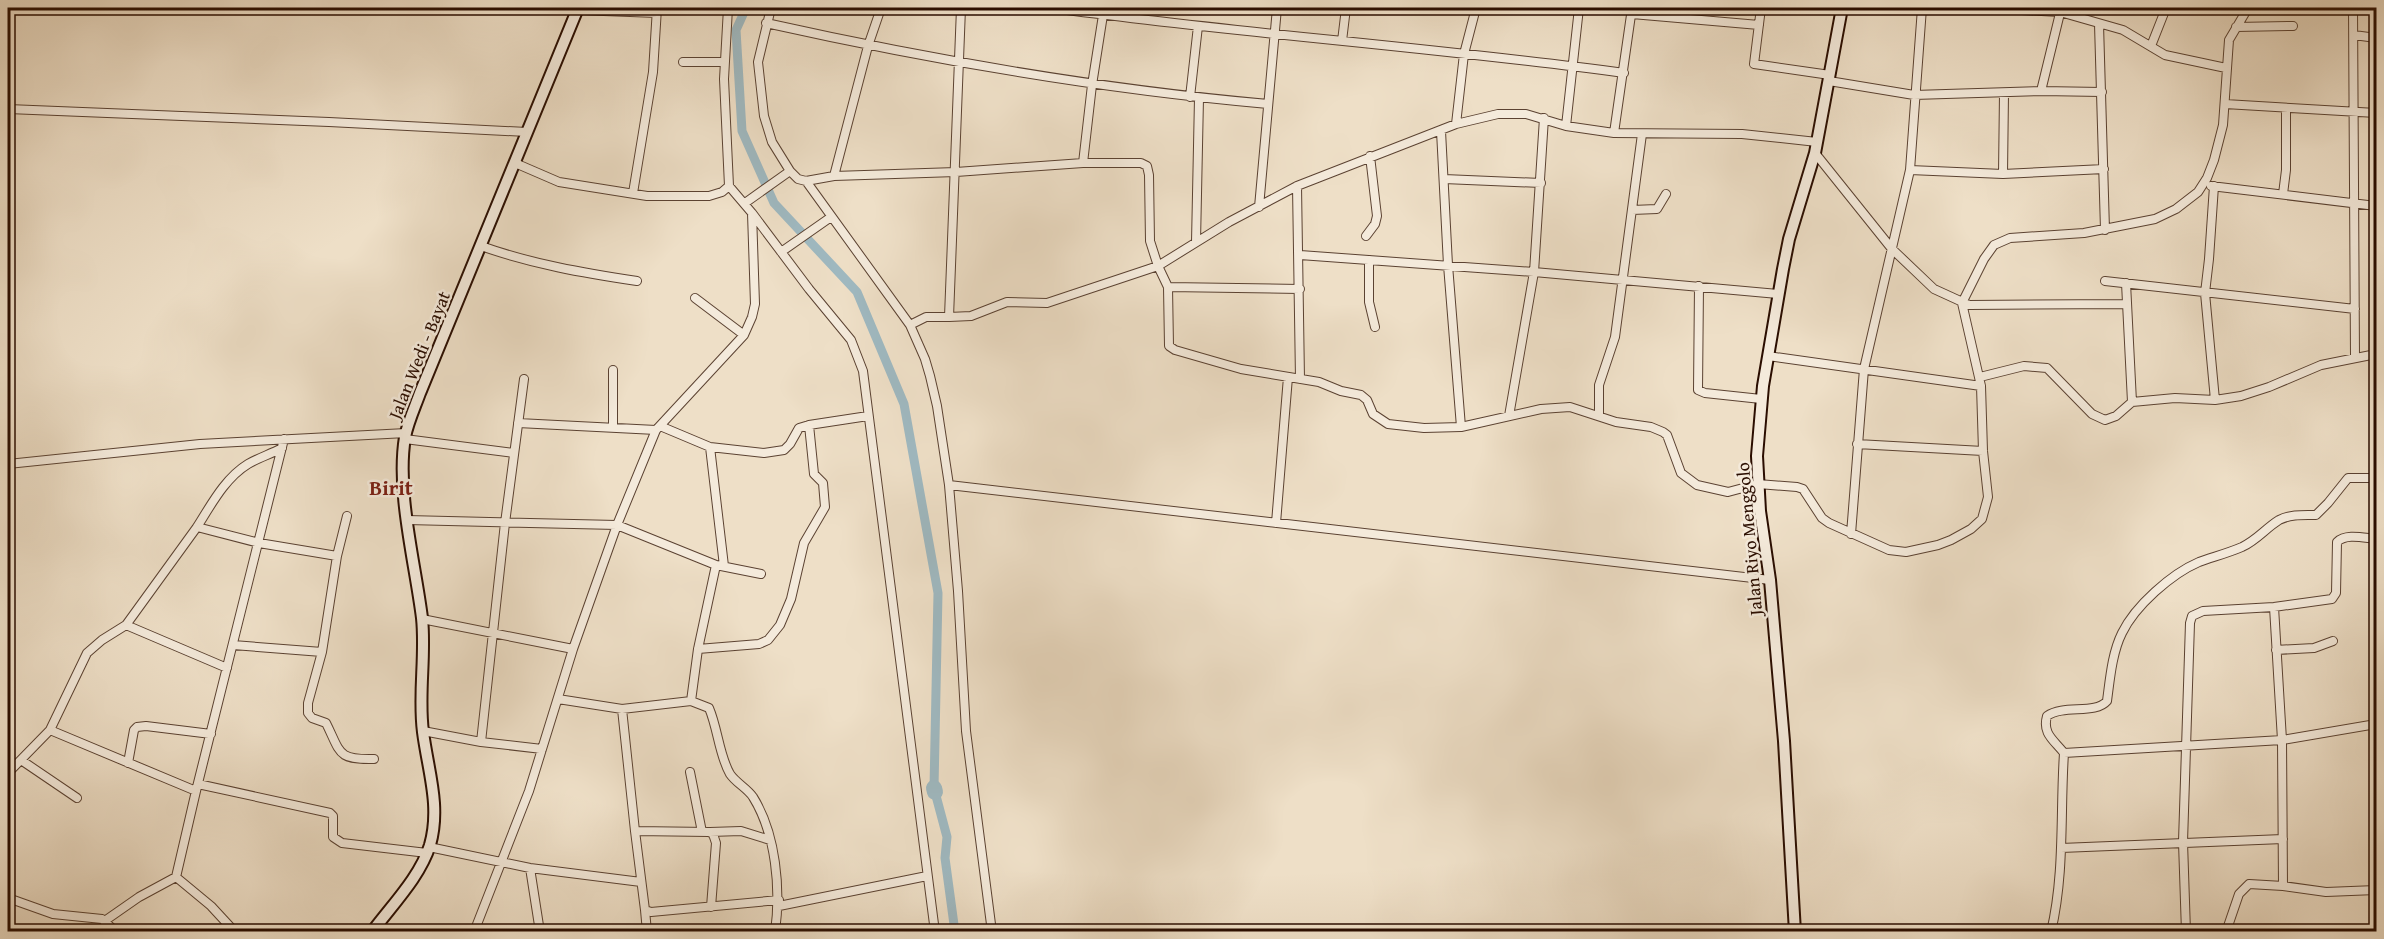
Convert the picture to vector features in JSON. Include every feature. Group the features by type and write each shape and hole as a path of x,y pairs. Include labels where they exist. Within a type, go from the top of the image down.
{"main road":[{"name":"Jalan Riyo Menggolo","path":"1795,932 1784,741 1757,456 1761,399 1778,294 1789,239 1816,148 1842,8"},
{"name":"Jalan Wedi - Bayat","path":"372,932 420,867 428,850 435,806 423,732 422,619 407,520 404,461 406,436 420,393 578,9"}],"street":[{"path":"728,8 724,62 729,186 747,201 752,213 854,346 863,371 935,932"},
{"path":"771,8 758,62 764,116 772,142 787,174 806,181 834,176 956,172 1083,163 1141,163 1146,165 1149,175 1150,242 1168,288 1168,343 1170,348 1241,369 1321,383 1365,397 1373,414 1386,423 1424,428 1461,427 1564,406 1616,422 1657,428 1667,435 1681,473 1697,485 1728,492 1758,484 1786,484 1803,489 1822,518 1837,528 1889,550 1906,552 1938,545 1971,529 1982,519 1988,497 1983,450 1981,386 1965,321 1963,301 1989,249 2003,240 2017,236 2068,235 2144,222 2165,215 2198,192 2204,185 2220,141 2229,40 2248,8"},
{"path":"834,176 868,46 881,8"},
{"path":"949,316 961,8"},
{"path":"1052,8 1091,10 1103,15 1624,73"},
{"path":"1259,207 1277,8"},
{"path":"1342,41 1346,8"},
{"path":"1456,124 1464,54 1476,8"},
{"path":"1566,126 1579,8"},
{"path":"1761,8 1754,64 1914,95 2102,92"},
{"path":"1851,534 1864,369 1910,170 1922,8"},
{"path":"2017,8 2061,10 2123,30 2165,55 2226,68"},
{"path":"2151,46 2166,8"},
{"path":"2353,8 2355,358"},
{"path":"578,9 657,10 653,72 633,193"},
{"path":"2041,92 2061,10"},
{"path":"1614,133 1632,11 1759,25"},
{"path":"1083,163 1103,15"},
{"path":"766,22 868,46 1092,85 1268,104"},
{"path":"2099,24 2105,230"},
{"path":"1190,97 1198,26"},
{"path":"2236,27 2293,26"},
{"path":"2354,36 2376,38"},
{"path":"683,62 724,62"},
{"path":"2002,174 2004,93"},
{"path":"1196,242 1199,98"},
{"path":"2225,104 2376,113"},
{"path":"8,109 527,132"},
{"path":"2283,194 2286,170 2286,109"},
{"path":"910,325 926,317 971,316 1007,302 1047,303 1158,266 1196,242 1297,186 1456,124 1507,113 1544,118 1566,126 1614,133 1742,134 1816,148 1892,249 1929,285 1969,305 2127,304"},
{"path":"1509,416 1534,272 1544,118"},
{"path":"1441,131 1448,265 1461,427"},
{"path":"1599,416 1599,385 1612,348 1624,280 1642,134"},
{"path":"1366,236 1375,224 1377,216 1370,156"},
{"path":"515,163 559,182 660,197 709,196 722,192 729,186"},
{"path":"1910,170 2002,174 2104,169"},
{"path":"747,201 787,174"},
{"path":"1444,178 1541,183"},
{"path":"806,181 829,218 910,325 930,376 949,485 966,730 992,932"},
{"path":"2204,185 2376,206"},
{"path":"1297,186 1300,255 1300,379"},
{"path":"2214,186 2210,260 2205,293 2215,400"},
{"path":"1632,210 1657,209 1666,194"},
{"path":"474,932 502,862 542,749 573,649 616,525 658,428 744,335 752,317 755,304 752,213"},
{"path":"782,250 829,218"},
{"path":"481,246 512,257 570,271 637,281"},
{"path":"1300,255 1534,272 1778,294"},
{"path":"1369,260 1369,302 1375,327"},
{"path":"2105,281 2355,309"},
{"path":"2126,283 2132,402"},
{"path":"1699,286 1698,390 1704,393 1761,399"},
{"path":"1168,288 1300,289"},
{"path":"695,298 744,335"},
{"path":"1980,377 2024,366 2047,368 2092,414 2101,419 2109,419 2132,402 2175,398 2215,400 2241,396 2321,365 2376,354"},
{"path":"1768,356 1981,386"},
{"path":"613,370 613,426"},
{"path":"1276,523 1288,377"},
{"path":"481,742 505,524 524,379"},
{"path":"518,423 658,428 710,447 743,452 780,452 790,444 799,428 868,416"},
{"path":"698,649 759,644 768,640 780,625 790,599 803,545 825,507 823,483 814,474 809,425"},
{"path":"8,464 200,444 406,436 514,453"},
{"path":"8,898 52,914 106,920 139,897 176,877 284,440"},
{"path":"1857,444 1983,450"},
{"path":"691,701 698,649 720,565 710,447"},
{"path":"9,770 50,730 87,653 102,640 126,625 219,493 248,464 282,448"},
{"path":"2051,932 2056,912 2061,848 2064,753 2046,733 2047,716 2062,709 2092,708 2104,705 2107,700 2115,650 2122,633 2145,603 2176,574 2199,562 2244,546 2261,536 2279,520 2294,515 2316,514 2348,478 2376,478"},
{"path":"949,485 1770,580"},
{"path":"347,516 337,556 322,652 308,703 308,714 326,723 336,745 345,756 354,759 375,759"},
{"path":"407,520 616,525 720,565 761,574"},
{"path":"197,527 259,543 337,556"},
{"path":"2186,932 2182,842 2192,616 2203,611 2274,607 2334,598 2337,542 2348,537 2376,539"},
{"path":"2274,607 2282,740 2283,886"},
{"path":"422,619 573,649"},
{"path":"126,625 227,668"},
{"path":"2276,650 2314,648 2333,641"},
{"path":"233,645 322,652"},
{"path":"558,699 622,709 691,701 708,706 729,773 753,798 770,840 779,903 776,932"},
{"path":"622,709 647,932"},
{"path":"2064,753 2282,740 2376,724"},
{"path":"128,763 134,730 138,727 211,734"},
{"path":"50,730 128,763 197,788 328,812 333,816 333,837 342,843 428,850 530,868 641,882"},
{"path":"423,732 542,749"},
{"path":"21,760 77,798"},
{"path":"690,772 705,832"},
{"path":"635,831 741,831 770,840"},
{"path":"705,832 713,834 716,839 711,907"},
{"path":"2061,848 2283,839"},
{"path":"530,868 540,932"},
{"path":"645,910 651,912 779,903 927,876"},
{"path":"176,877 217,912 235,932"},
{"path":"2226,932 2239,894 2246,886 2253,884 2326,892 2376,890"},
{"path":"106,920 116,932"}],"waterway":[{"path":"746,8 736,30 742,131 774,203 857,292 904,404 938,593 934,788"},
{"path":"934,788 935,792"},
{"path":"935,792 947,837 945,858 955,932"}],"district":[{"name":"Birit","path":"391,487"}]}
